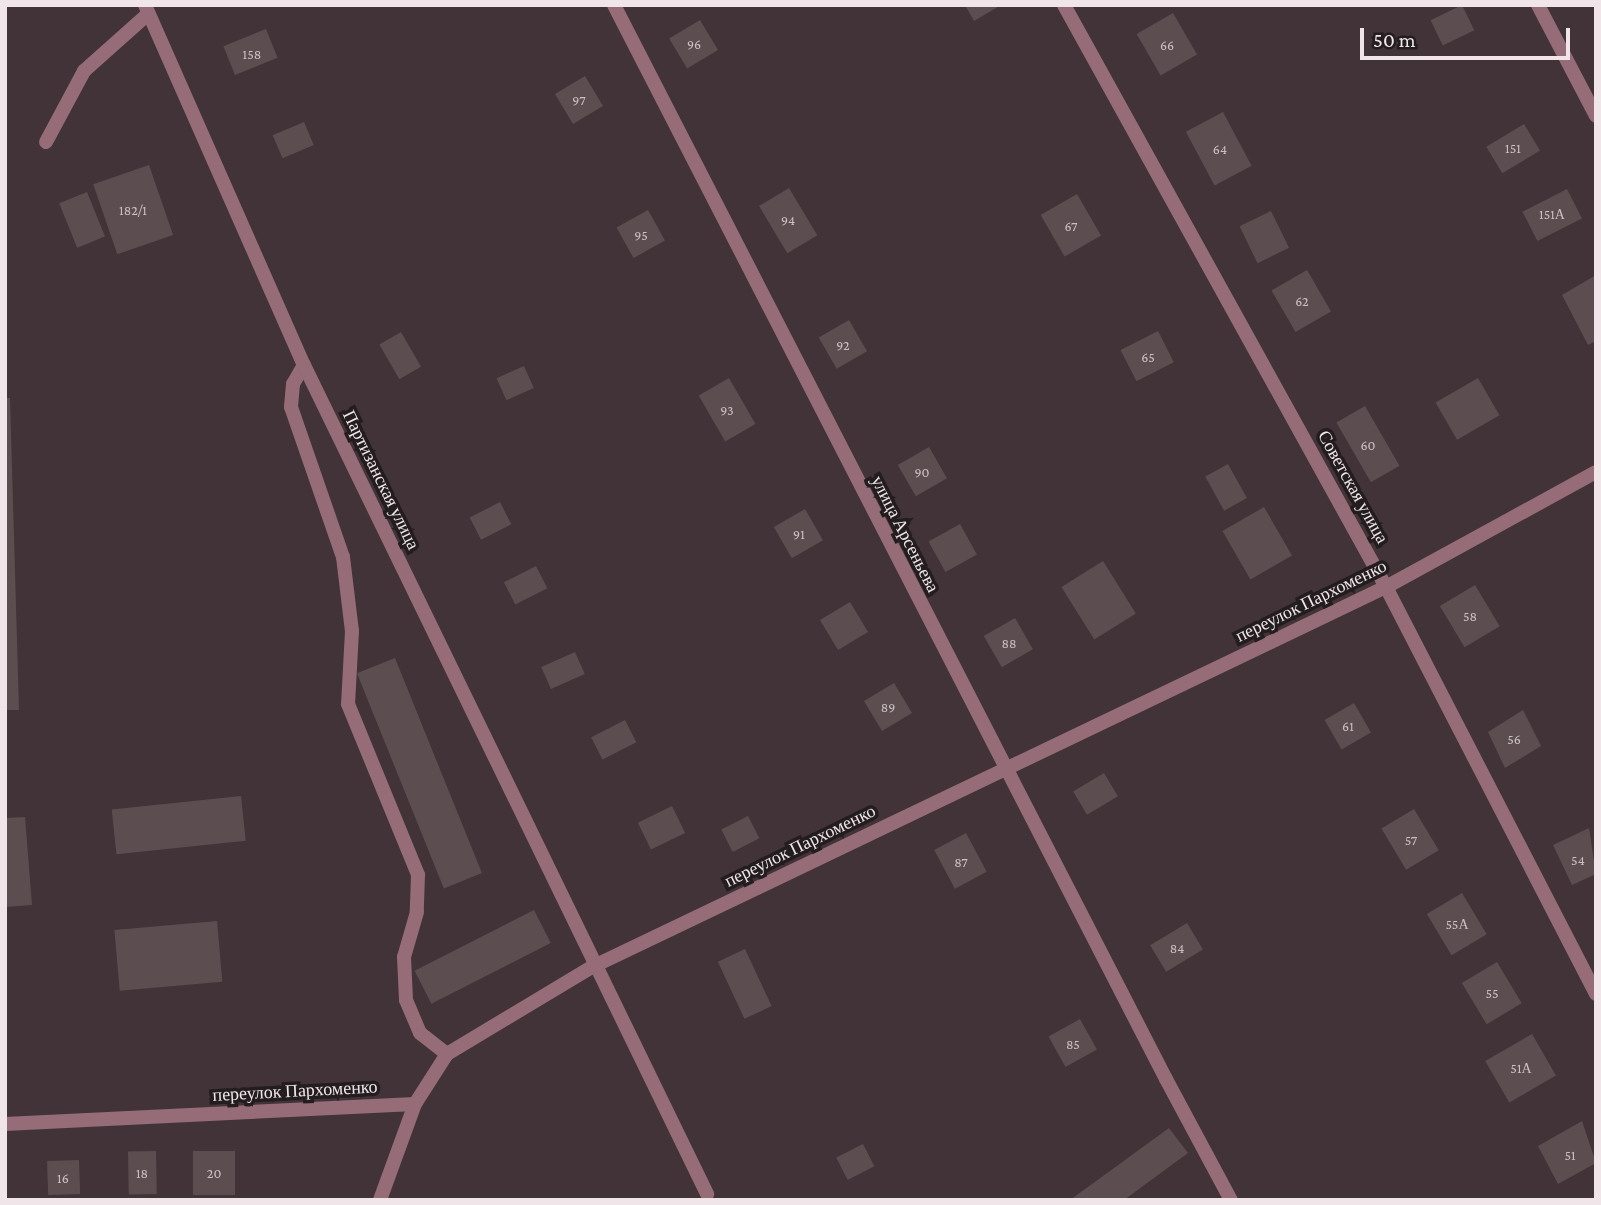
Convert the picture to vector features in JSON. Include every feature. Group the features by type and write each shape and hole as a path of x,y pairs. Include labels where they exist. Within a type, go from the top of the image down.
{"street":[{"name":"улица Арсеньева","path":"614,5 1004,770 1231,1200"},
{"name":"Советская улица","path":"1065,5 1386,587 1596,994"},
{"path":"1538,5 1596,116"},
{"path":"46,142 84,71 147,9"},
{"name":"Партизанская улица","path":"147,9 304,365 592,967 707,1194"},
{"path":"304,365 293,384 291,407 343,557 352,631 348,704 418,875 417,912 404,957 406,1000 421,1033 447,1054"},
{"name":"переулок Пархоменко","path":"5,1124 415,1104 447,1054 592,967 1386,587 1596,472"},
{"path":"380,1200 415,1104"}],"building":[{"path":"965,5 1001,5 974,21"},
{"path":"1462,5 1474,30 1443,46 1431,20"},
{"path":"1173,13 1197,55 1161,76 1137,34"},
{"path":"700,20 718,50 687,69 669,39"},
{"path":"266,29 278,58 235,75 223,46"},
{"path":"585,76 603,106 573,124 555,94"},
{"path":"1223,112 1252,166 1215,186 1186,132"},
{"path":"304,122 314,145 282,158 273,135"},
{"path":"1524,124 1540,151 1502,173 1486,147"},
{"path":"149,165 173,235 117,254 93,184"},
{"path":"789,188 817,235 787,253 759,206"},
{"path":"1567,189 1582,218 1537,241 1522,212"},
{"path":"87,192 105,237 77,248 59,203"},
{"path":"1077,194 1101,236 1065,257 1041,215"},
{"path":"648,210 665,241 633,258 617,227"},
{"path":"1271,211 1289,248 1258,263 1240,226"},
{"path":"1307,270 1331,312 1295,332 1271,290"},
{"path":"1596,275 1596,341 1588,345 1562,295"},
{"path":"849,320 867,351 837,369 819,338"},
{"path":"1158,331 1174,362 1136,381 1121,350"},
{"path":"401,332 421,367 399,379 379,344"},
{"path":"524,366 534,388 506,400 497,378"},
{"path":"729,378 756,424 725,441 699,396"},
{"path":"1478,378 1500,415 1457,440 1436,402"},
{"path":"5,398 10,398 19,710 5,710"},
{"path":"1365,406 1400,466 1371,482 1336,422"},
{"path":"929,447 947,478 916,496 898,465"},
{"path":"1228,464 1247,498 1224,511 1205,477"},
{"path":"500,502 511,524 481,540 470,517"},
{"path":"1264,507 1292,555 1250,579 1222,531"},
{"path":"805,509 823,540 792,558 774,527"},
{"path":"960,524 977,555 945,572 929,541"},
{"path":"1103,561 1136,614 1094,640 1061,587"},
{"path":"536,566 547,588 515,605 504,582"},
{"path":"1475,585 1500,626 1465,647 1440,606"},
{"path":"850,602 868,632 838,650 820,620"},
{"path":"1015,618 1033,649 1002,667 984,636"},
{"path":"575,652 585,674 551,689 541,667"},
{"path":"395,658 482,873 444,888 357,673"},
{"path":"894,683 912,713 882,731 864,701"},
{"path":"1354,703 1371,732 1342,749 1325,720"},
{"path":"1523,710 1541,746 1505,768 1488,732"},
{"path":"625,720 636,742 602,760 591,737"},
{"path":"1104,773 1118,796 1087,815 1073,792"},
{"path":"241,796 246,841 116,854 112,810"},
{"path":"672,806 685,833 651,850 638,823"},
{"path":"1414,809 1439,850 1406,870 1381,829"},
{"path":"748,816 759,838 733,852 721,830"},
{"path":"25,817 32,905 5,907 5,818"},
{"path":"1589,828 1596,874 1572,885 1553,845"},
{"path":"966,833 987,872 955,889 934,850"},
{"path":"1462,893 1487,934 1452,955 1427,914"},
{"path":"534,910 551,943 431,1004 415,971"},
{"path":"217,921 222,982 120,991 114,930"},
{"path":"1187,923 1203,950 1166,972 1150,945"},
{"path":"745,949 772,1006 744,1019 718,962"},
{"path":"1497,962 1522,1003 1487,1024 1462,983"},
{"path":"1080,1019 1097,1050 1065,1067 1049,1036"},
{"path":"1532,1034 1556,1076 1509,1103 1485,1061"},
{"path":"1582,1121 1596,1163 1558,1184 1538,1146"},
{"path":"1169,1128 1188,1153 1124,1200 1070,1200"},
{"path":"863,1144 874,1166 848,1180 836,1158"},
{"path":"128,1151 156,1151 157,1194 129,1194"},
{"path":"193,1151 235,1151 235,1195 193,1195"},
{"path":"79,1160 80,1194 48,1195 47,1161"}]}
